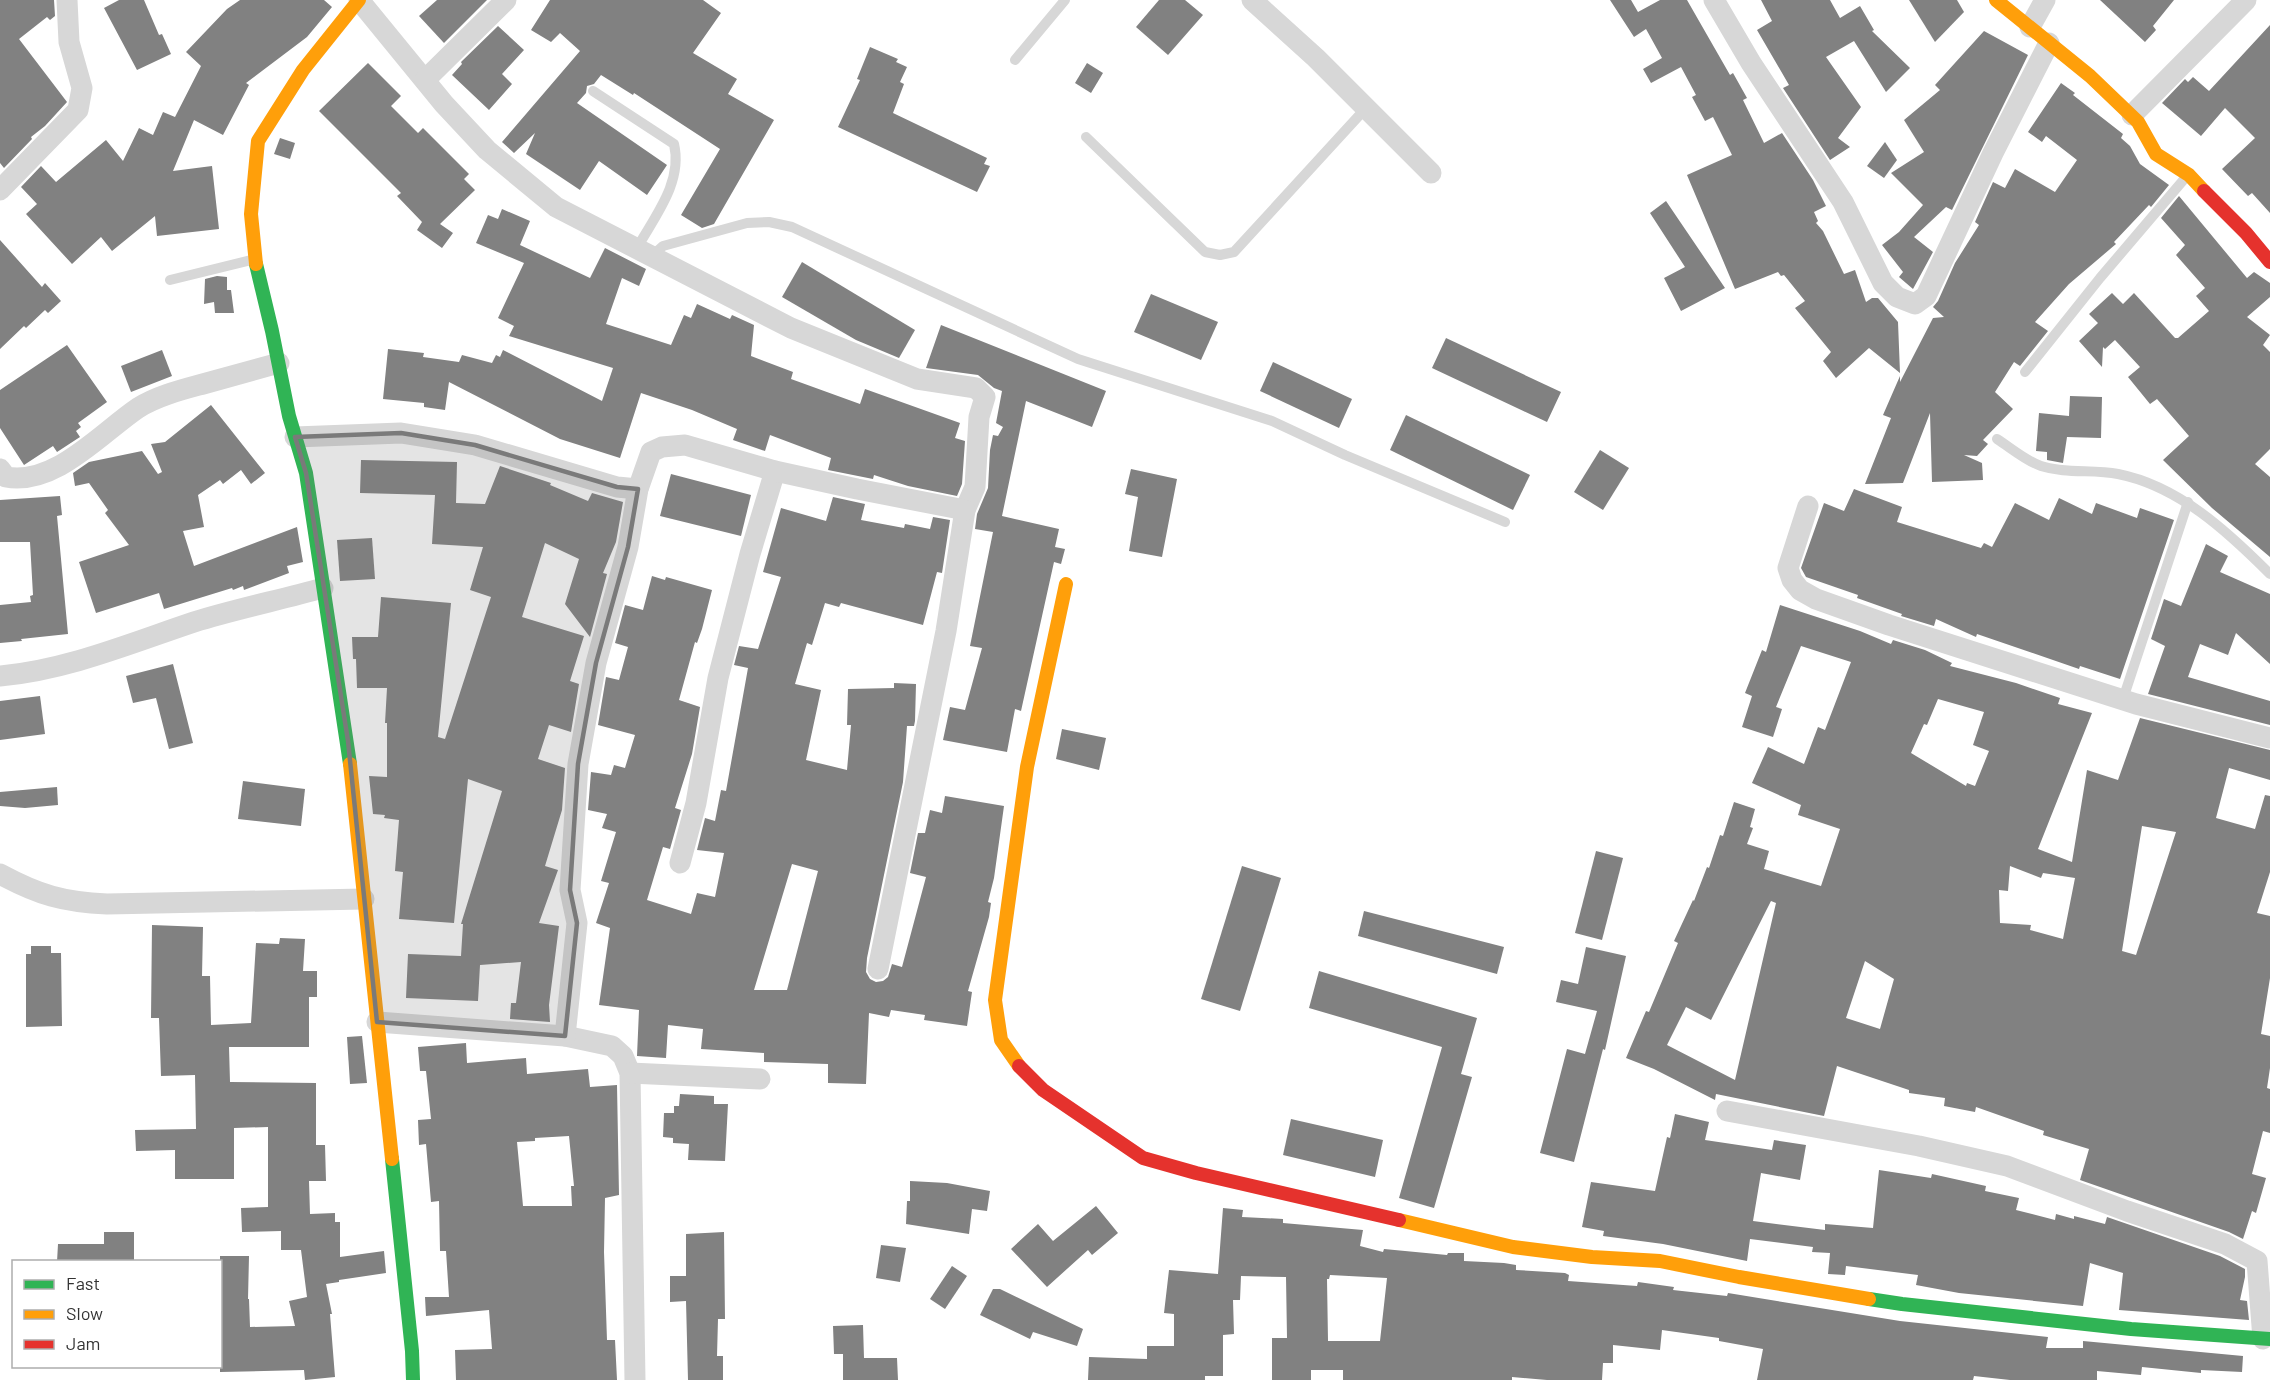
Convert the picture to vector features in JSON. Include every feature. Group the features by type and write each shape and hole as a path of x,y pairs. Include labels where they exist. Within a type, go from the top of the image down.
{"street":[{"path":"0,190 78,110 82,88 69,42 67,0"},
{"path":"413,1380 412,1350 348,741 306,473 295,437 255,259 251,214 258,141 303,70 359,0 486,150 556,207 802,333 917,379 976,388 985,397 979,417 975,487 964,510 946,631 878,969"},
{"path":"425,80 506,0"},
{"path":"1252,0 1316,58 1431,173"},
{"path":"1714,0 1751,63 1843,202 1882,283 1897,297 1915,304 1926,296 1993,153 2049,43"},
{"path":"1996,0 2090,76 2135,118 2159,134"},
{"path":"2030,27 2045,0"},
{"path":"2135,118 2246,0"},
{"path":"2135,118 2156,154 2189,175 2246,233 2270,262"},
{"path":"2185,157 2270,242"},
{"path":"0,469 6,477 12,478 38,475 72,459 140,407 170,393 279,363"},
{"path":"295,437 400,433 475,445 617,487 638,489"},
{"path":"565,1036 577,923 570,890 578,764 596,663 628,547 638,489 651,452 662,447 685,445 775,471 964,510"},
{"path":"680,863 696,803 718,678 750,554 775,471"},
{"path":"1808,506 1788,568 1792,580 1800,590 1816,599 1889,625 2123,699 2270,738"},
{"path":"1066,584 1027,767 995,1000 1001,1040 1015,1062 1043,1090 1143,1158 1196,1173 1513,1247 1592,1257 1660,1261 1739,1277 1914,1305 2131,1329 2266,1339 2258,1261 2224,1244 2007,1166 1919,1146 1727,1111"},
{"path":"0,676 25,674 81,660 197,621 323,588"},
{"path":"0,874 54,898 75,903 364,899"},
{"path":"377,1022 565,1036 612,1046 623,1056 630,1073 635,1380"},
{"path":"630,1073 760,1079"}],"lane":[{"path":"1015,60 1065,0"},
{"path":"593,91 674,144 677,158 674,183 645,252"},
{"path":"1086,137 1204,252 1220,255 1234,252 1366,108"},
{"path":"2025,372 2100,278 2189,175"},
{"path":"645,252 747,223 769,222 792,227 1078,359 1272,421 1345,455 1505,522"},
{"path":"170,280 255,259"},
{"path":"1997,439 2038,465 2060,470 2118,474 2149,484 2188,502 2246,549 2270,574"},
{"path":"2123,699 2188,502"}],"highlighted area":[{"path":"401,433 475,445 617,487 638,489 628,547 596,663 578,764 570,890 577,923 565,1036 377,1022 348,741 306,473 295,437"}],"building":[{"path":"0,0 54,0 55,16 50,20 47,17 19,39 67,102 45,126 31,137 32,139 4,168 0,163"},
{"path":"119,0 144,0 159,35 162,34 171,54 137,70 104,8"},
{"path":"240,0 324,0 332,7 307,37 246,83 249,85 223,135 194,120 173,171 212,166 219,229 157,236 155,216 112,251 101,237 72,264 26,214 37,204 21,187 41,166 56,182 106,140 123,161 139,128 153,135 163,112 175,117 201,66 186,52 227,9"},
{"path":"437,0 487,0 444,43 419,16"},
{"path":"550,0 703,0 721,13 693,53 737,79 728,94 774,120 714,224 702,228 681,215 720,149 634,93 633,95 601,75 594,84 587,86 586,93 577,103 667,165 647,195 599,161 580,190 526,154 535,133 514,153 502,142 580,51 560,33 551,42 531,30"},
{"path":"1159,0 1185,0 1203,15 1168,55 1136,27"},
{"path":"1610,0 1631,0 1638,12 1660,0 1687,0 1730,75 1733,73 1747,98 1743,100 1764,143 1782,133 1813,180 1826,206 1814,212 1818,221 1816,223 1823,231 1844,274 1855,270 1866,302 1872,298 1878,298 1898,322 1900,373 1869,348 1836,378 1823,361 1831,352 1795,308 1805,301 1784,275 1781,276 1778,272 1735,289 1687,175 1732,155 1713,117 1705,121 1692,97 1696,95 1681,67 1651,83 1643,69 1662,58 1646,29 1634,37"},
{"path":"1761,0 1830,0 1840,18 1860,6 1874,30 1872,31 1910,68 1886,92 1854,41 1826,57 1861,107 1838,138 1850,147 1830,160 1783,88 1789,85 1757,30 1772,21"},
{"path":"1909,0 1957,0 1964,12 1935,42"},
{"path":"2100,0 2174,0 2153,26 2156,30 2145,42"},
{"path":"2270,25 2270,213 2252,193 2248,196 2222,169 2255,138 2225,108 2201,136 2162,103 2185,79 2188,82 2193,77 2209,91"},
{"path":"498,26 524,50 502,74 512,84 489,110 452,75 462,64 461,62"},
{"path":"1984,31 2028,55 1952,210 1946,207 1914,237 1933,252 1913,289 1899,277 1903,272 1882,245 1899,232 1923,205 1891,173 1924,152 1904,120 1940,90 1935,85"},
{"path":"870,47 898,59 896,62 907,67 900,82 904,84 893,113 987,158 984,164 990,166 977,192 838,127 860,80 857,79"},
{"path":"368,63 401,96 391,106 418,133 423,128 469,174 464,179 475,190 440,224 453,233 442,248 417,230 422,222 397,196 401,193 319,111"},
{"path":"1087,63 1103,73 1091,93 1075,83"},
{"path":"2061,83 2123,134 2121,138 2130,146 2140,164 2169,185 2151,207 2149,205 2114,242 2116,244 2069,284 2035,322 2048,331 2020,366 2014,362 1995,392 2013,409 1983,440 1988,444 1977,456 1964,455 1982,463 1983,480 1932,482 1930,413 1903,483 1865,484 1891,418 1883,415 1900,376 1900,382 1933,318 1944,317 1933,307 1955,263 1979,225 1975,222 1993,182 2005,188 2015,169 2055,192 2077,160 2046,136 2042,142 2028,132"},
{"path":"280,138 295,143 290,159 274,154"},
{"path":"1885,142 1897,160 1884,178 1867,166"},
{"path":"2179,196 2247,278 2254,272 2270,283 2270,297 2247,317 2270,335 2263,345 2270,352 2270,449 2255,464 2270,477 2270,557 2212,508 2163,460 2189,436 2157,399 2150,404 2128,377 2140,367 2115,340 2105,349 2103,347 2102,367 2079,341 2098,323 2089,314 2112,293 2123,304 2134,293 2175,338 2178,338 2209,311 2196,296 2205,288 2176,255 2185,245 2161,218"},
{"path":"1666,201 1725,288 1681,311 1664,278 1685,267 1650,213"},
{"path":"502,209 530,221 520,245 590,278 605,248 646,269 639,286 622,278 606,324 671,345 684,315 691,318 697,304 730,319 732,315 754,325 751,356 793,372 791,379 860,404 865,389 960,423 955,438 965,441 962,484 957,496 908,486 874,475 873,479 828,470 831,458 770,435 765,451 733,440 737,429 692,410 641,393 620,458 560,439 449,382 445,410 424,407 424,403 383,399 388,349 424,353 423,357 459,362 462,355 492,363 496,355 500,357 503,350 602,401 613,368 509,336 514,326 498,318 524,263 476,243 488,215 498,219"},
{"path":"0,240 42,287 45,283 61,301 48,313 45,310 26,328 24,326 0,349"},
{"path":"802,262 915,330 899,358 856,340 782,297"},
{"path":"217,276 227,277 227,290 231,290 234,313 215,313 214,302 204,304 205,279"},
{"path":"1151,294 1218,322 1201,360 1134,332"},
{"path":"941,325 1106,391 1092,427 1026,401 1002,516 1059,529 1055,547 1065,549 1061,564 1054,562 1021,711 1015,709 1007,752 943,740 950,707 965,710 982,648 970,646 993,532 975,529 977,514 988,488 993,435 998,436 1003,427 996,423 1002,391 994,388 978,375 926,368"},
{"path":"1446,338 1561,392 1547,422 1432,368"},
{"path":"67,345 107,402 78,423 81,427 76,431 80,437 57,452 53,446 24,465 0,428 0,390"},
{"path":"162,350 172,376 131,392 121,366"},
{"path":"1273,362 1352,399 1339,428 1260,391"},
{"path":"2070,396 2102,397 2101,438 2067,437 2063,463 2047,460 2047,452 2036,451 2039,413 2069,416"},
{"path":"211,405 265,473 251,484 241,470 223,484 220,480 198,495 204,527 183,531 194,566 297,527 303,562 287,566 289,573 244,590 243,586 233,590 232,588 164,609 159,593 96,613 79,562 129,545 105,513 108,510 89,483 75,486 73,473 89,462 142,451 158,474 162,472 151,444 165,442"},
{"path":"1406,415 1530,475 1513,510 1390,450"},
{"path":"1600,450 1629,468 1603,510 1574,492"},
{"path":"361,460 457,462 456,503 485,504 500,466 551,483 550,485 588,501 592,493 623,502 616,542 603,573 607,574 590,637 565,604 579,559 545,543 522,617 584,636 570,681 579,684 571,732 549,725 538,759 565,768 562,810 545,866 558,870 539,923 559,926 549,1005 550,1022 510,1019 511,1003 516,1003 521,962 480,965 478,1001 406,998 408,954 461,956 463,924 461,924 502,791 468,779 454,923 399,919 403,872 395,871 399,820 373,814 369,776 387,777 387,723 385,723 387,688 357,688 356,659 353,659 352,637 378,637 381,597 451,603 438,737 445,739 491,597 470,590 483,547 432,544 435,495 360,493"},
{"path":"1131,469 1177,479 1162,557 1129,551 1138,497 1125,494"},
{"path":"671,474 751,495 741,536 660,516"},
{"path":"1854,489 1902,507 1897,522 1981,548 1984,543 1992,547 2015,503 2049,520 2059,498 2092,514 2096,503 2137,518 2140,508 2174,520 2120,679 2080,666 2079,669 1977,634 1976,637 1936,619 1934,626 1901,616 1902,614 1857,598 1858,595 1806,577 1801,568 1824,503 1844,511"},
{"path":"60,496 62,515 57,516 68,634 0,643 0,605 31,602 30,596 33,595 30,542 0,542 0,500"},
{"path":"833,497 865,504 861,520 904,528 905,524 930,529 933,517 950,520 942,573 937,572 923,625 841,603 839,607 825,603 812,645 807,643 795,684 821,690 806,760 847,770 851,725 847,725 848,689 894,688 894,683 916,684 915,721 914,726 907,726 903,782 867,958 866,972 870,979 876,982 883,981 888,977 892,964 902,967 926,877 910,873 918,833 925,833 930,810 942,813 945,796 1004,806 994,878 988,902 991,903 989,917 968,991 972,992 967,1026 924,1020 925,1015 891,1010 889,1017 869,1013 866,1084 828,1083 828,1064 764,1062 764,1053 701,1049 703,1029 668,1025 666,1058 637,1056 639,1010 599,1005 610,928 596,923 609,883 601,881 616,832 602,828 607,814 588,810 591,772 611,775 614,765 625,768 635,735 598,725 606,677 619,680 628,647 615,643 625,605 643,610 652,576 665,580 666,577 712,590 679,700 700,707 692,754 675,808 681,810 670,849 663,847 647,900 691,914 697,893 715,897 724,853 697,850 705,818 715,821 721,790 726,791 748,668 734,665 739,646 758,649 781,577 763,572 781,508 826,521","holes":["792,864 818,871 787,990 754,990"]},
{"path":"372,538 375,579 340,581 337,540"},
{"path":"2206,544 2228,556 2220,572 2270,594 2270,664 2236,633 2228,655 2200,644 2188,677 2270,701 2270,725 2148,694 2165,646 2151,639 2164,599 2181,606"},
{"path":"1780,605 1860,631 1891,644 1893,640 1925,650 1952,663 1950,666 2016,683 2060,698 2058,704 2092,713 2038,849 2072,862 2087,770 2118,780 2140,718 2270,750 2270,780 2229,768 2216,818 2255,829 2265,795 2270,796 2270,872 2257,913 2270,916 2270,978 2261,1034 2270,1036 2270,1068 2267,1088 2270,1089 2270,1133 2263,1131 2252,1174 2266,1178 2256,1213 2252,1211 2243,1239 2229,1232 2080,1180 2089,1149 2043,1135 2044,1131 1976,1107 1975,1112 1944,1106 1945,1098 1909,1093 1909,1090 1837,1066 1824,1116 1716,1094 1715,1100 1654,1069 1626,1058 1646,1011 1649,1012 1678,943 1674,941 1694,901 1707,867 1709,868 1720,835 1723,836 1734,802 1755,809 1750,827 1753,828 1747,844 1769,851 1764,869 1821,886 1840,829 1798,815 1801,805 1752,783 1768,747 1804,764 1818,727 1825,730 1851,662 1801,646 1776,707 1782,709 1773,737 1742,727 1752,696 1745,693 1762,650 1766,652","holes":["1938,699 1984,712 1973,745 1989,751 1975,786 1967,783 1966,786 1911,753 1924,724 1927,725","2142,826 2176,832 2136,955 2122,951","2010,866 2041,878 2043,873 2075,878 2063,939 2030,930 2031,925 2000,923 1999,890 2008,891","1771,901 1776,903 1735,1080 1667,1045 1686,1007 1711,1020","1865,961 1894,979 1880,1029 1846,1018"]},
{"path":"173,664 193,743 169,749 156,698 133,703 126,676"},
{"path":"40,696 45,734 0,740 0,701"},
{"path":"1062,729 1106,738 1099,770 1056,759"},
{"path":"243,781 305,789 301,826 238,819"},
{"path":"57,787 58,805 25,808 0,806 0,792"},
{"path":"1596,851 1623,858 1602,940 1575,933"},
{"path":"1242,866 1281,878 1240,1011 1201,999"},
{"path":"1364,911 1504,947 1497,974 1358,936"},
{"path":"152,925 203,927 202,976 210,976 211,1025 251,1023 256,943 279,944 280,938 305,939 303,971 317,971 317,997 309,997 309,1047 229,1047 230,1082 316,1083 316,1145 325,1145 326,1181 309,1181 310,1214 335,1213 335,1222 340,1222 340,1257 384,1251 386,1273 326,1284 332,1314 330,1314 335,1377 305,1380 304,1370 220,1372 222,1368 222,1260 220,1256 249,1256 250,1327 295,1326 289,1301 307,1297 301,1250 281,1250 281,1231 242,1232 241,1208 268,1207 268,1127 234,1128 234,1179 175,1179 175,1150 136,1151 135,1130 196,1129 195,1075 161,1076 159,1018 151,1018"},
{"path":"31,946 51,946 51,953 61,953 62,1026 26,1027 26,954 31,954"},
{"path":"1586,947 1626,956 1605,1050 1603,1049 1574,1162 1540,1153 1567,1049 1585,1054 1597,1011 1556,1002 1561,980 1578,984"},
{"path":"1319,971 1477,1018 1461,1074 1472,1077 1434,1208 1399,1198 1442,1047 1309,1008"},
{"path":"362,1036 367,1083 350,1084 347,1037"},
{"path":"466,1043 467,1063 526,1058 527,1074 588,1069 590,1087 617,1085 619,1195 605,1198 604,1252 607,1340 615,1340 617,1380 456,1380 455,1350 492,1349 489,1310 426,1316 425,1297 449,1297 446,1251 440,1251 439,1201 431,1202 426,1144 419,1145 418,1120 431,1119 426,1071 420,1071 418,1047","holes":["569,1136 574,1186 571,1186 572,1206 523,1206 517,1142 535,1141 535,1138"]},
{"path":"680,1094 714,1096 714,1104 728,1104 725,1161 688,1160 689,1144 673,1143 673,1138 663,1137 664,1113 674,1113 674,1106 679,1106"},
{"path":"1675,1114 1709,1122 1705,1140 1772,1150 1774,1140 1806,1145 1800,1180 1761,1173 1753,1221 1825,1230 1825,1224 1873,1228 1879,1170 1931,1178 1932,1174 1986,1186 1985,1191 2019,1198 2016,1210 2055,1220 2056,1214 2105,1224 2107,1217 2220,1256 2245,1269 2240,1300 2247,1301 2249,1320 2119,1310 2123,1273 2090,1263 2083,1306 1959,1293 1916,1285 1918,1275 1846,1266 1845,1275 1828,1274 1830,1253 1812,1252 1813,1247 1750,1239 1747,1261 1663,1244 1603,1236 1604,1231 1582,1227 1591,1182 1655,1191 1667,1137 1670,1138"},
{"path":"1291,1119 1383,1140 1375,1177 1283,1155"},
{"path":"910,1181 947,1183 990,1191 987,1211 972,1209 969,1234 906,1224 907,1201 910,1201"},
{"path":"1096,1206 1118,1233 1092,1255 1088,1250 1047,1287 1011,1249 1038,1224 1053,1241"},
{"path":"1223,1208 1243,1210 1242,1217 1283,1219 1283,1223 1363,1230 1360,1246 1383,1252 1384,1249 1447,1255 1448,1253 1464,1253 1464,1261 1516,1265 1516,1270 1565,1273 1569,1275 1568,1281 1637,1286 1638,1282 1674,1287 1673,1290 1727,1296 1728,1293 1900,1321 2048,1337 2046,1348 2083,1348 2083,1341 2243,1356 2242,1372 2201,1370 2201,1373 2142,1367 2141,1375 2097,1371 2097,1380 2010,1380 1974,1376 1973,1380 1757,1380 1763,1349 1719,1341 1719,1338 1662,1330 1660,1350 1613,1345 1613,1363 1603,1363 1602,1380 1547,1380 1512,1377 1512,1380 1343,1380 1343,1370 1311,1370 1311,1380 1272,1380 1272,1338 1287,1338 1286,1277 1241,1276 1240,1300 1233,1300 1234,1334 1223,1335 1223,1376 1205,1376 1205,1380 1088,1380 1089,1357 1147,1359 1147,1346 1174,1346 1174,1314 1164,1313 1169,1270 1218,1274","holes":["1330,1275 1387,1278 1380,1341 1328,1341 1327,1279"]},
{"path":"104,1232 134,1232 134,1260 57,1260 58,1244 104,1244"},
{"path":"724,1232 725,1319 718,1319 717,1356 723,1356 723,1380 688,1380 686,1301 670,1302 670,1276 686,1276 686,1234"},
{"path":"881,1245 906,1248 900,1282 876,1278"},
{"path":"952,1266 967,1276 945,1309 930,1299"},
{"path":"993,1289 1000,1289 1083,1329 1077,1346 1033,1332 1030,1339 980,1315"},
{"path":"863,1325 864,1358 897,1358 898,1380 843,1380 843,1354 834,1354 833,1326"}],"traffic: fast":[{"path":"256,264 289,416 306,473 350,764"},
{"path":"392,1159 413,1380"},
{"path":"1869,1299 2131,1329 2270,1339"}],"traffic: slow":[{"path":"256,264 251,214 258,141 303,70 359,0"},
{"path":"1996,0 2090,76 2138,122 2156,154 2189,175 2204,191"},
{"path":"1019,1066 1001,1040 995,1000 1027,767 1066,584"},
{"path":"350,764 392,1159"},
{"path":"1399,1220 1513,1247 1592,1257 1660,1261 1869,1299"}],"traffic: jam":[{"path":"2204,191 2246,233 2270,262"},
{"path":"1019,1066 1043,1090 1143,1158 1196,1173 1399,1220"}]}
